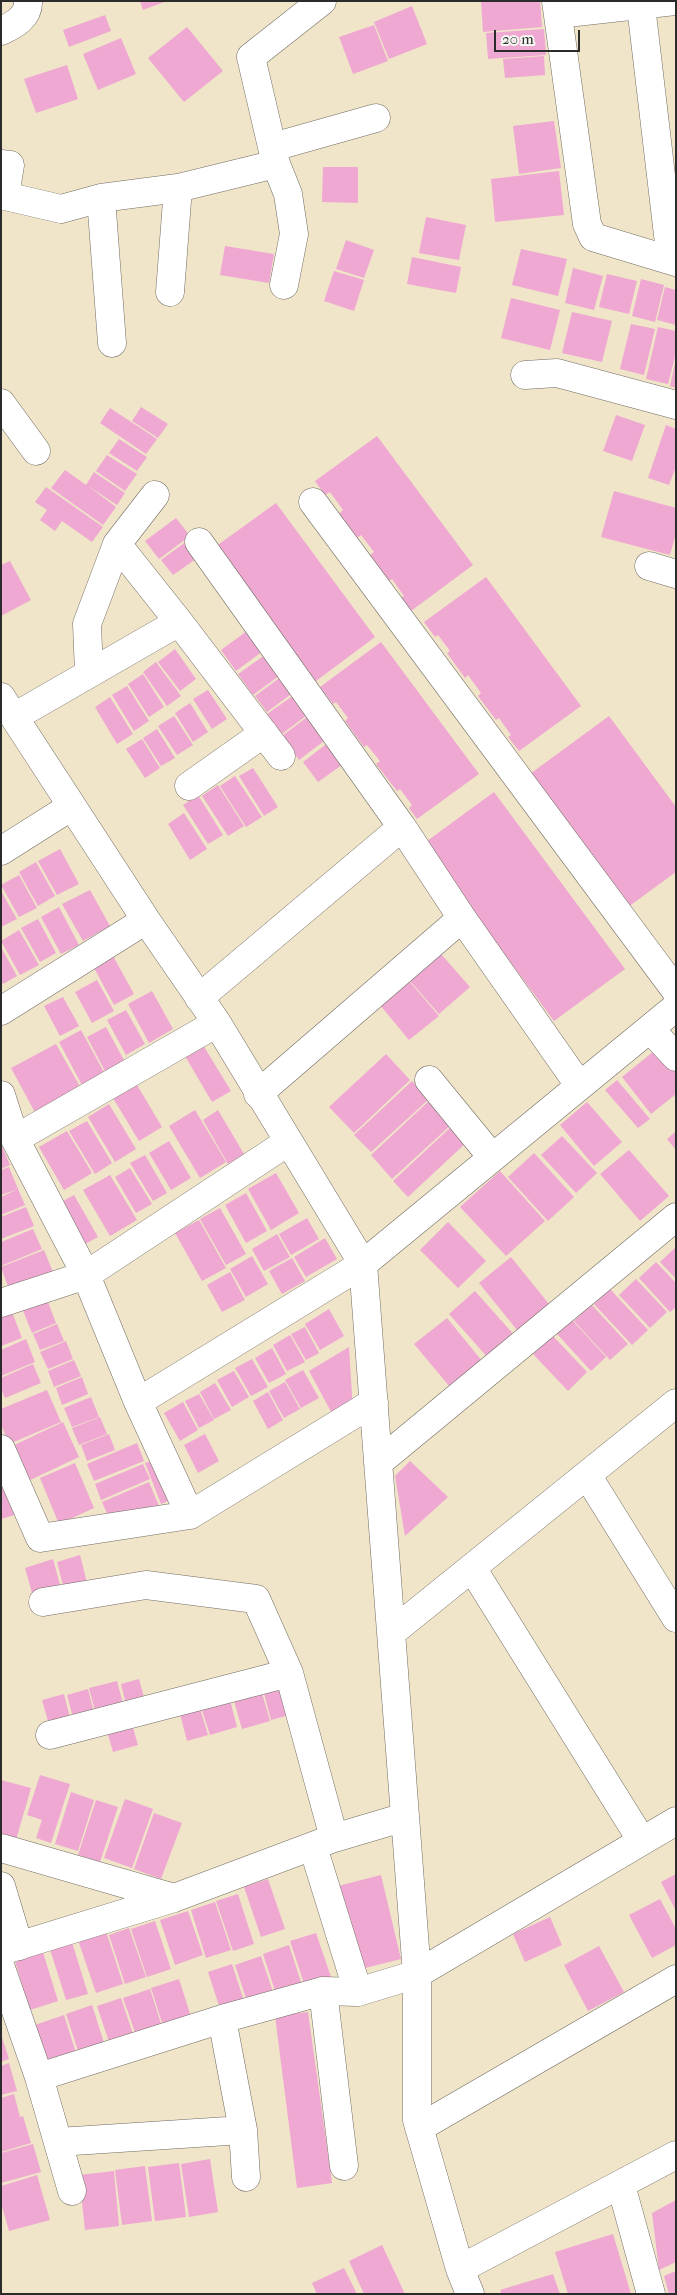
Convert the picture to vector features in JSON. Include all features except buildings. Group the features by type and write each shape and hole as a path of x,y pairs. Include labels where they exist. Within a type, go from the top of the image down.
{"street":[{"path":"1,31 22,18 29,7 28,1"},
{"path":"284,285 294,234 288,194 274,156 251,57 322,1"},
{"path":"641,6 673,261 593,237 587,224 557,7 641,6 674,1"},
{"path":"1,164 10,165 5,196 61,209 100,198 178,188 274,156 376,118"},
{"path":"170,292 178,188"},
{"path":"100,198 112,343"},
{"path":"525,375 557,373 676,405"},
{"path":"1,403 36,451"},
{"path":"90,673 86,624 117,544 155,495"},
{"path":"313,502 676,991"},
{"path":"199,542 402,827 462,918 579,1085"},
{"path":"117,544 180,622 281,756"},
{"path":"649,566 676,574"},
{"path":"180,622 90,673 8,707 146,920 217,1023 258,1094 363,1264 417,1974 417,2120 467,2287 621,2185 676,2155"},
{"path":"189,786 264,733"},
{"path":"1,851 72,806"},
{"path":"199,998 402,827"},
{"path":"258,1094 462,918"},
{"path":"1,1011 146,920"},
{"path":"138,1402 363,1264 676,1007"},
{"path":"15,1139 217,1023"},
{"path":"650,1029 676,1057"},
{"path":"429,1080 492,1157"},
{"path":"1,1096 15,1139 86,1274 138,1402 190,1515"},
{"path":"1,1303 86,1274 288,1142"},
{"path":"378,1463 676,1217"},
{"path":"4,1463 40,1538 190,1515 374,1402"},
{"path":"391,1633 676,1403"},
{"path":"587,1475 676,1618"},
{"path":"472,1568 642,1841"},
{"path":"43,1602 146,1584 256,1599 289,1673 323,1842 358,1992"},
{"path":"50,1735 289,1673"},
{"path":"1,1886 10,1948 174,1898 323,1842 405,1817"},
{"path":"39,2077 222,2019 323,1990 358,1992 417,1974 676,1821"},
{"path":"1,1848 174,1898"},
{"path":"1,1968 39,2077 72,2191"},
{"path":"419,2128 676,1979"},
{"path":"323,1990 344,2166"},
{"path":"222,2019 243,2130 246,2177"},
{"path":"58,2142 243,2130"},
{"path":"621,2185 651,2294"}]}
